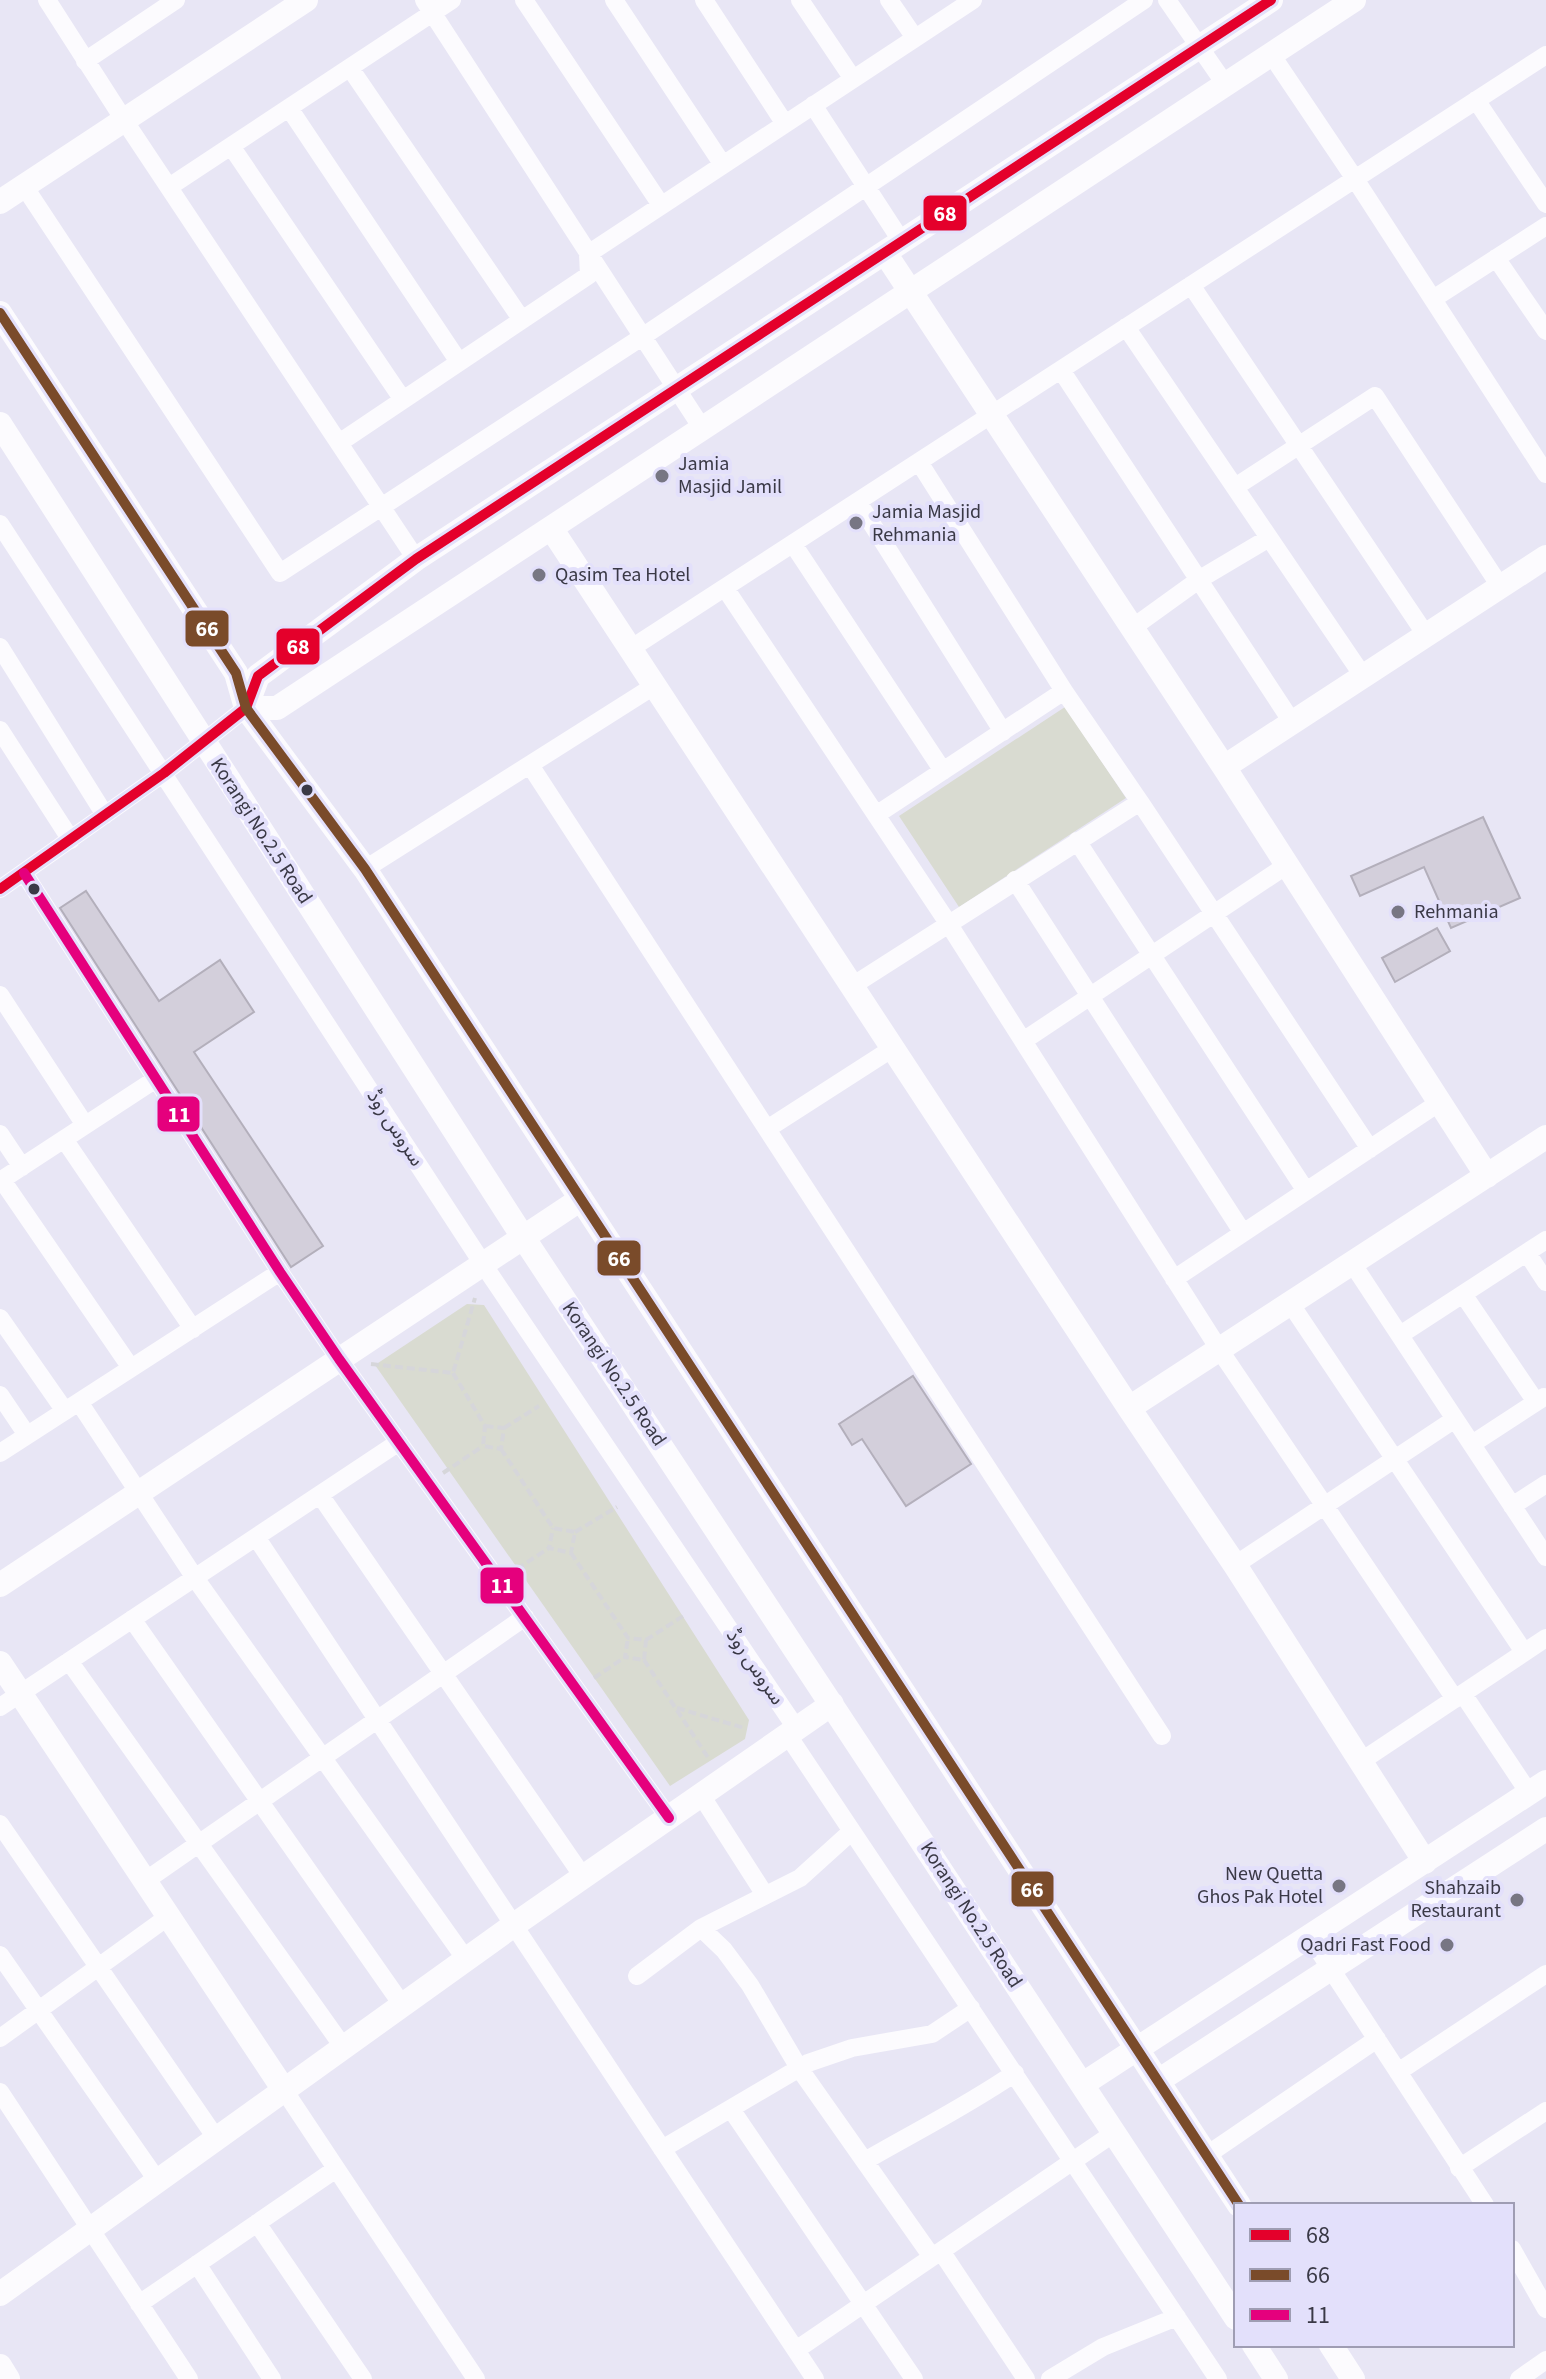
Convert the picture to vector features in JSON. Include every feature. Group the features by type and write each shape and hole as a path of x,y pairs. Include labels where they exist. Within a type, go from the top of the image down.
{"street":[{"path":"47,0 416,559"},
{"path":"85,61 148,8 176,0"},
{"path":"0,202 306,0"},
{"path":"169,187 350,68 428,7 452,0"},
{"path":"524,0 661,205"},
{"path":"614,0 723,165"},
{"path":"704,0 785,124"},
{"path":"800,0 853,79"},
{"path":"889,0 915,38"},
{"path":"588,254 973,0"},
{"path":"24,186 280,573 642,337 1144,0"},
{"path":"1167,0 1225,84"},
{"path":"11,881 164,773 246,708 258,676 416,559 1271,0"},
{"path":"246,708 277,708 1354,0"},
{"path":"428,7 702,428"},
{"path":"1271,54 1546,474"},
{"path":"630,649 1476,100 1544,61"},
{"path":"350,68 522,320"},
{"path":"1476,100 1546,204"},
{"path":"813,105 866,187 894,247 910,292 1224,767 1487,1176"},
{"path":"289,108 459,362"},
{"path":"231,146 403,400"},
{"path":"1433,299 1546,226"},
{"path":"339,443 589,275 588,254"},
{"path":"1496,258 1545,329"},
{"path":"1191,285 1426,635"},
{"path":"0,313 236,673 246,708 365,869 1238,2203"},
{"path":"1126,327 1363,676"},
{"path":"1061,370 1292,722"},
{"path":"1235,487 1375,396 1500,586"},
{"name":"Korangi No.2.5 Road","path":"0,424 523,1237 1234,2315"},
{"path":"919,462 1064,691 1370,1149"},
{"path":"858,502 1003,732"},
{"name":"سروس روڈ","path":"0,524 792,1731 852,1831 1218,2379"},
{"path":"551,528 1235,1565 1425,1862"},
{"path":"1132,628 1200,579 1269,538"},
{"path":"793,544 943,771"},
{"path":"1224,767 1546,557"},
{"path":"725,588 948,923 1219,1349 1324,1505 1459,1696 1537,1788 1083,2084"},
{"path":"0,647 105,815"},
{"path":"365,869 654,686"},
{"path":"876,815 1064,691"},
{"path":"2,737 71,840"},
{"path":"530,765 1162,1736"},
{"path":"852,986 1140,802"},
{"path":"1077,841 1306,1191"},
{"path":"0,865 156,1079 339,1359 669,1818"},
{"path":"1023,1041 1287,865"},
{"path":"1015,880 1243,1233"},
{"path":"0,995 85,1125"},
{"path":"767,1129 893,1048"},
{"path":"131,1368 1,1180 156,1079"},
{"path":"1174,1279 1440,1102"},
{"path":"0,1134 22,1167"},
{"path":"1129,1408 1546,1137"},
{"path":"64,1139 193,1329"},
{"path":"0,1585 581,1199"},
{"path":"1400,1335 1546,1240"},
{"path":"1527,1253 1546,1282"},
{"path":"1352,1263 1546,1557"},
{"path":"0,1453 280,1272"},
{"path":"1463,1294 1541,1399 1472,1444"},
{"path":"1290,1303 1524,1652"},
{"path":"0,1318 139,1492 195,1578 467,1961"},
{"path":"0,1395 27,1435"},
{"path":"1235,1565 1455,1419"},
{"path":"0,1707 399,1442"},
{"path":"1512,1506 1546,1484"},
{"path":"320,1495 584,1878"},
{"path":"256,1537 815,2379"},
{"path":"145,1881 525,1617"},
{"path":"132,1619 403,2006"},
{"path":"1360,1762 1546,1638"},
{"path":"69,1661 344,2048"},
{"path":"0,1663 476,2379"},
{"path":"0,2294 89,2227 514,1925 832,1704"},
{"path":"701,1795 765,1895"},
{"path":"0,1824 216,2138"},
{"path":"1158,2081 1546,1829"},
{"path":"637,1976 701,1928 800,1878 852,1831"},
{"path":"0,2038 169,1916"},
{"path":"701,1928 724,1950 750,1985 799,2068 1026,2379"},
{"path":"1310,1937 1484,2203"},
{"path":"0,1955 157,2180"},
{"path":"1398,2072 1546,1974"},
{"path":"662,2149 823,2056 932,2034 971,2008"},
{"path":"1207,2155 1377,2039"},
{"path":"865,2161 980,2097 1015,2073"},
{"path":"0,2092 189,2379"},
{"path":"731,2109 914,2379"},
{"path":"1459,2168 1546,2111"},
{"path":"796,2350 1114,2133"},
{"path":"139,2304 336,2169"},
{"path":"257,2223 363,2379"},
{"path":"1514,2253 1546,2309"},
{"path":"197,2264 272,2379"},
{"path":"1050,2379 1103,2347 1177,2317"},
{"path":"1255,2347 1276,2379"},
{"path":"1332,2347 1353,2379"},
{"path":"1519,2379 1546,2360"},
{"path":"0,2366 8,2379"}],"path":[{"path":"475,1298 453,1373 485,1426 483,1446"},
{"path":"371,1364 453,1373"},
{"path":"485,1426 504,1428 539,1406"},
{"path":"504,1428 501,1449 553,1528 549,1548 517,1569"},
{"path":"443,1473 483,1446 501,1449"},
{"path":"553,1528 575,1532 617,1507"},
{"path":"571,1553 575,1532"},
{"path":"549,1548 571,1553 628,1638 625,1657"},
{"path":"628,1638 646,1640 683,1616"},
{"path":"646,1640 644,1660 709,1759"},
{"path":"594,1678 625,1657 644,1660"},
{"path":"675,1707 744,1728"}],"shaded area":[{"path":"1065,707 1126,798 959,907 899,816"},
{"path":"467,1304 484,1305 749,1720 745,1739 670,1786 375,1365"}],"building":[{"path":"1483,817 1520,898 1451,928 1424,867 1360,896 1351,876"},
{"path":"86,891 159,1001 220,960 254,1012 194,1052 323,1246 291,1267 60,908"},
{"path":"1437,928 1450,951 1395,982 1382,958"},
{"path":"913,1376 971,1464 906,1506 862,1439 852,1445 839,1424"}],"transit line":[{"name":"68","path":"0,889 164,773 246,708 258,676 416,559 1271,0"},
{"name":"66","path":"0,313 236,673 246,708 365,869 1238,2203"},
{"name":"11","path":"24,873 339,1359 669,1818"}],"place":[{"name":"Jamia Masjid Jamil","path":"662,476"},
{"name":"Jamia Masjid Rehmania","path":"856,523"},
{"name":"Qasim Tea Hotel","path":"539,575"},
{"name":"Rehmania","path":"1398,912"},
{"name":"New Quetta Ghos Pak Hotel","path":"1339,1886"},
{"name":"Shahzaib Restaurant","path":"1517,1900"},
{"name":"Qadri Fast Food","path":"1447,1945"}]}
